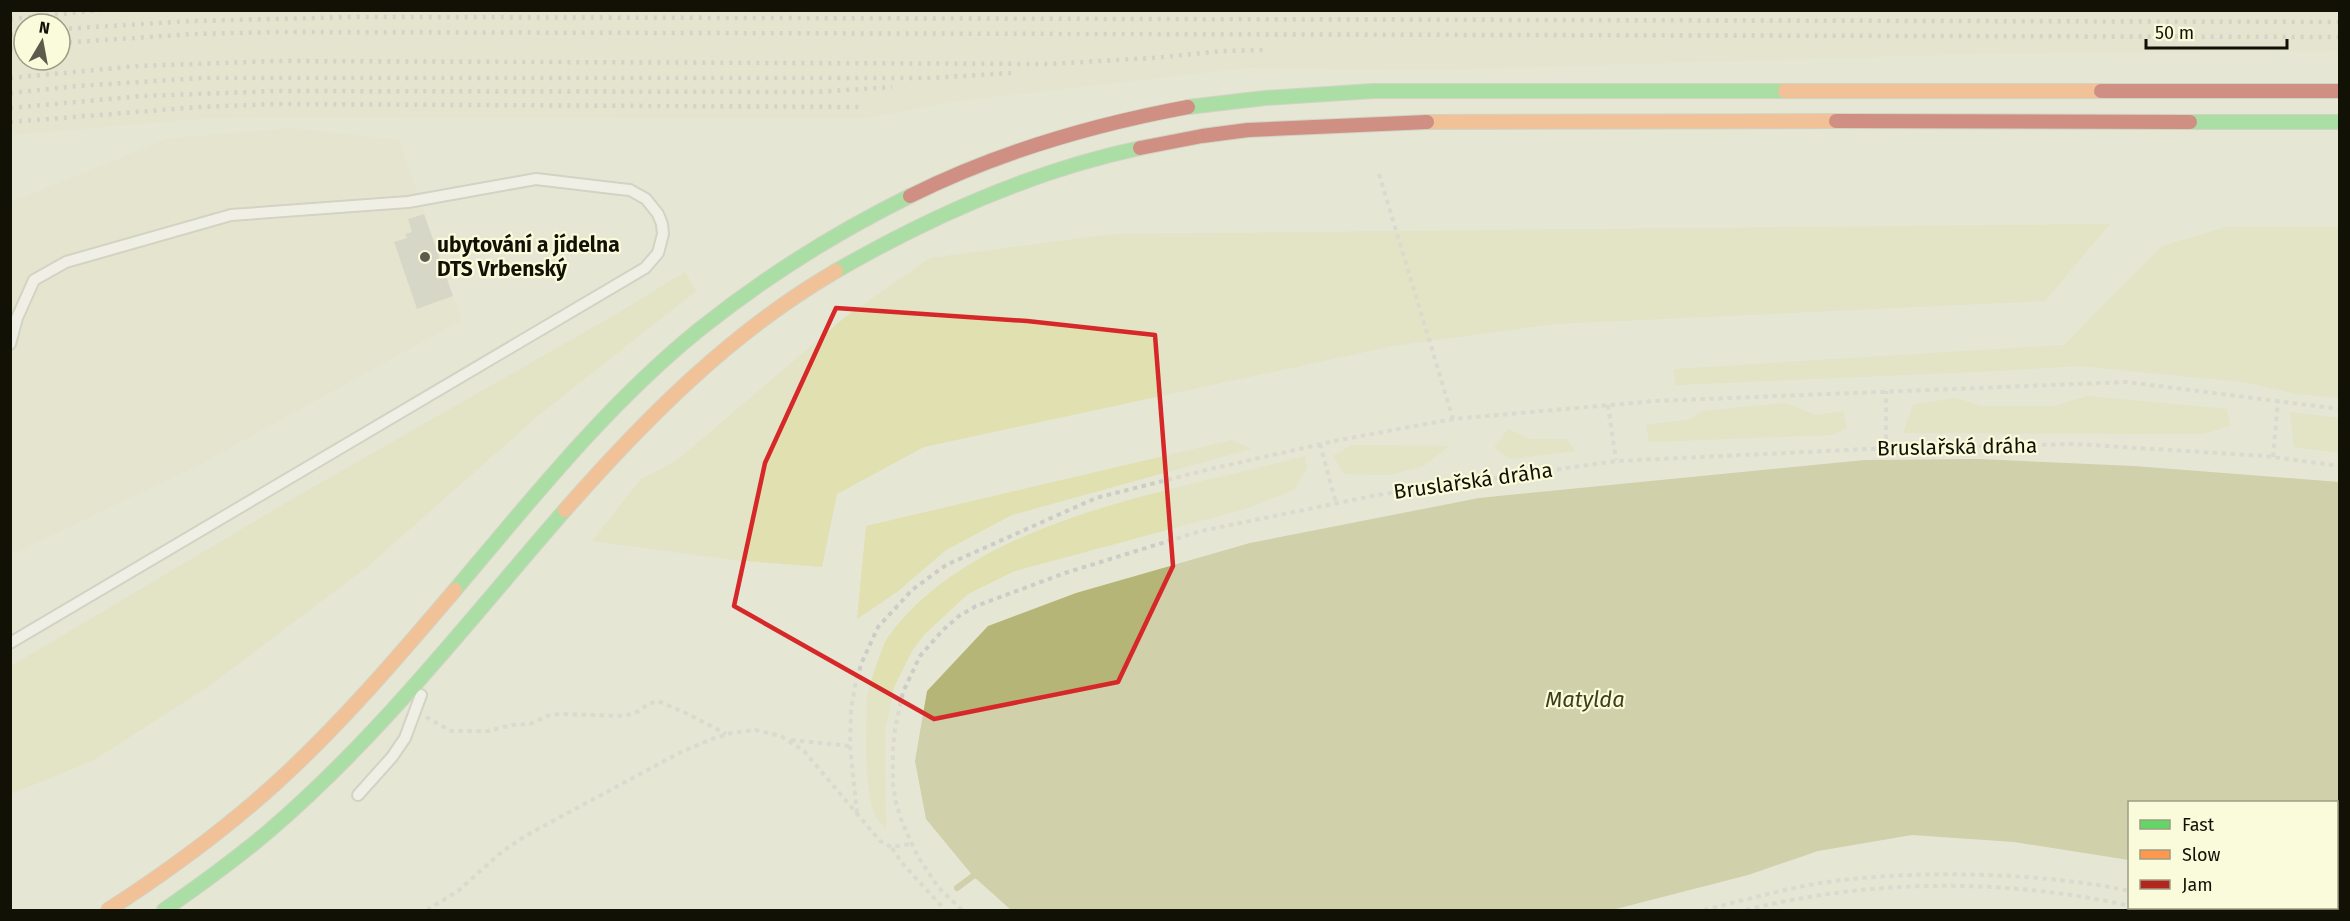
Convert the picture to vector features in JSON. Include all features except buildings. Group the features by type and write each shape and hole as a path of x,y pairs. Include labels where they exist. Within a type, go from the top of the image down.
{"highway":[{"path":"108,910 187,856 280,780 347,712 544,486 616,409 696,333 788,263 845,229 909,195 1006,154 1096,126 1199,105 1298,95 1373,91 2340,91"},
{"path":"164,910 219,871 279,823 370,733 638,428 717,356 761,320 860,255 968,202 1020,182 1102,157 1204,136 1303,126 1443,121 2340,122"}],"lane":[{"path":"10,344 17,318 34,280 66,262 231,215 408,202 536,179 630,190 653,206 662,224 663,234 658,253 645,268 10,643"},
{"path":"358,795 392,757 405,738 433,663"}],"path":[{"path":"1379,174 1453,419"},
{"path":"857,813 850,746 851,710 856,680 869,645 879,627 901,602 946,565 1096,498 1320,444 1453,419 1655,401 2127,382 2340,409"},
{"path":"1886,391 1886,448"},
{"path":"2272,457 2278,401"},
{"path":"1608,405 1616,461"},
{"path":"1320,444 1336,503"},
{"name":"Bruslařská dráha","path":"962,910 938,887 911,844 902,822 893,784 893,749 898,709 910,675 920,656 959,616 976,606 1065,573 1201,531 1336,503 1377,495 1616,461 1886,448 2074,444 2272,457 2340,465"},
{"path":"415,712 451,731 471,732 530,724 548,716 560,714 625,716 658,701 727,734"},
{"path":"427,910 470,882 503,851 525,836 681,752 727,734 755,730 770,732 788,739 850,746"},
{"path":"788,739 811,757 880,841 891,847 902,863 945,910"},
{"path":"891,847 911,844"},
{"path":"1704,910 1842,880 1895,876 1939,875 2040,879 2128,891"},
{"path":"1746,910 1825,895 1907,888 1993,887 2101,900 2128,906"}],"highlighted area":[{"path":"836,308 1027,321 1155,335 1173,566 1118,682 934,719 734,606 765,463"}],"shaded area":[{"path":"2339,10 2339,51 2014,53 1435,70 1247,68 959,101 861,119 276,117 200,119 11,135 11,11"},
{"path":"292,128 399,140 462,320 201,464 11,555 11,202 169,138"},
{"path":"2110,224 2045,301 1554,324 1393,346 924,447 837,494 822,567 734,560 592,541 641,479 676,461 844,318 930,258 1112,234"},
{"path":"2226,227 2339,227 2339,398 2297,394 2243,382 2078,366 1675,385 1674,369 2064,345 2162,246"},
{"path":"685,272 696,291 539,415 367,567 209,686 94,760 11,794 11,666 282,505 613,316"},
{"path":"2087,396 2227,409 2230,426 2203,434 1903,433 1913,405 1955,398 1982,406 2054,406"},
{"path":"1786,403 1815,415 1843,411 1847,428 1832,435 1649,442 1646,425 1691,419 1701,411"},
{"path":"2290,412 2339,418 2339,453 2294,447"},
{"path":"1508,429 1531,439 1566,439 1575,451 1511,459 1494,448"},
{"path":"1232,440 1251,449 1012,515 946,550 897,592 857,619 866,526"},
{"path":"1352,445 1449,446 1424,466 1389,475 1344,474 1333,456"},
{"path":"1305,456 1307,468 1294,490 1245,509 1015,571 968,594 924,635 912,651 894,687 885,733 886,829 877,819 869,794 866,758 867,697 885,641 925,597 971,564 1023,537 1079,515"}],"water":[{"name":"Matylda","path":"1979,459 2134,466 2339,482 2339,910 2254,909 2338,909 2338,801 2128,801 2128,860 2014,842 1912,835 1818,851 1748,875 1612,910 1011,910 973,876 926,819 915,761 927,691 988,626 1076,593 1250,543 1479,498 1865,460"}],"waterway":[{"path":"957,888 973,876 979,875"}],"railway":[{"path":"10,19 102,10"},
{"path":"72,28 192,21 355,17 2340,22"},
{"path":"72,42 193,34 278,32 2340,37"},
{"path":"1143,59 1222,51 1263,50"},
{"path":"10,78 138,66 277,61 1048,64 1152,58"},
{"path":"10,93 201,78 931,78 1011,73"},
{"path":"10,108 142,96 277,91 816,92 892,87"},
{"path":"10,122 200,107 275,104 861,107"}],"traffic: fast":[{"path":"1188,107 1265,98 1373,91 1785,91"},
{"path":"2190,122 2340,122"},
{"path":"836,271 908,232 983,198 1060,169 1140,148"},
{"path":"455,590 571,454 633,388 666,358 700,329 775,274 855,225 910,196"},
{"path":"164,910 244,852 349,756 423,676 565,510"}],"traffic: slow":[{"path":"1785,91 2101,91"},
{"path":"1427,122 1836,121"},
{"path":"565,510 658,410 725,349 797,295 836,271"},
{"path":"108,910 194,850 275,784 345,714 455,590"}],"traffic: jam":[{"path":"2101,91 2340,91"},
{"path":"910,196 1011,153 1081,131 1188,107"},
{"path":"1836,121 2190,122"},
{"path":"1140,148 1248,130 1427,122"}],"place":[{"name":"ubytování a jídelna DTS Vrbenský","path":"425,257"}]}
